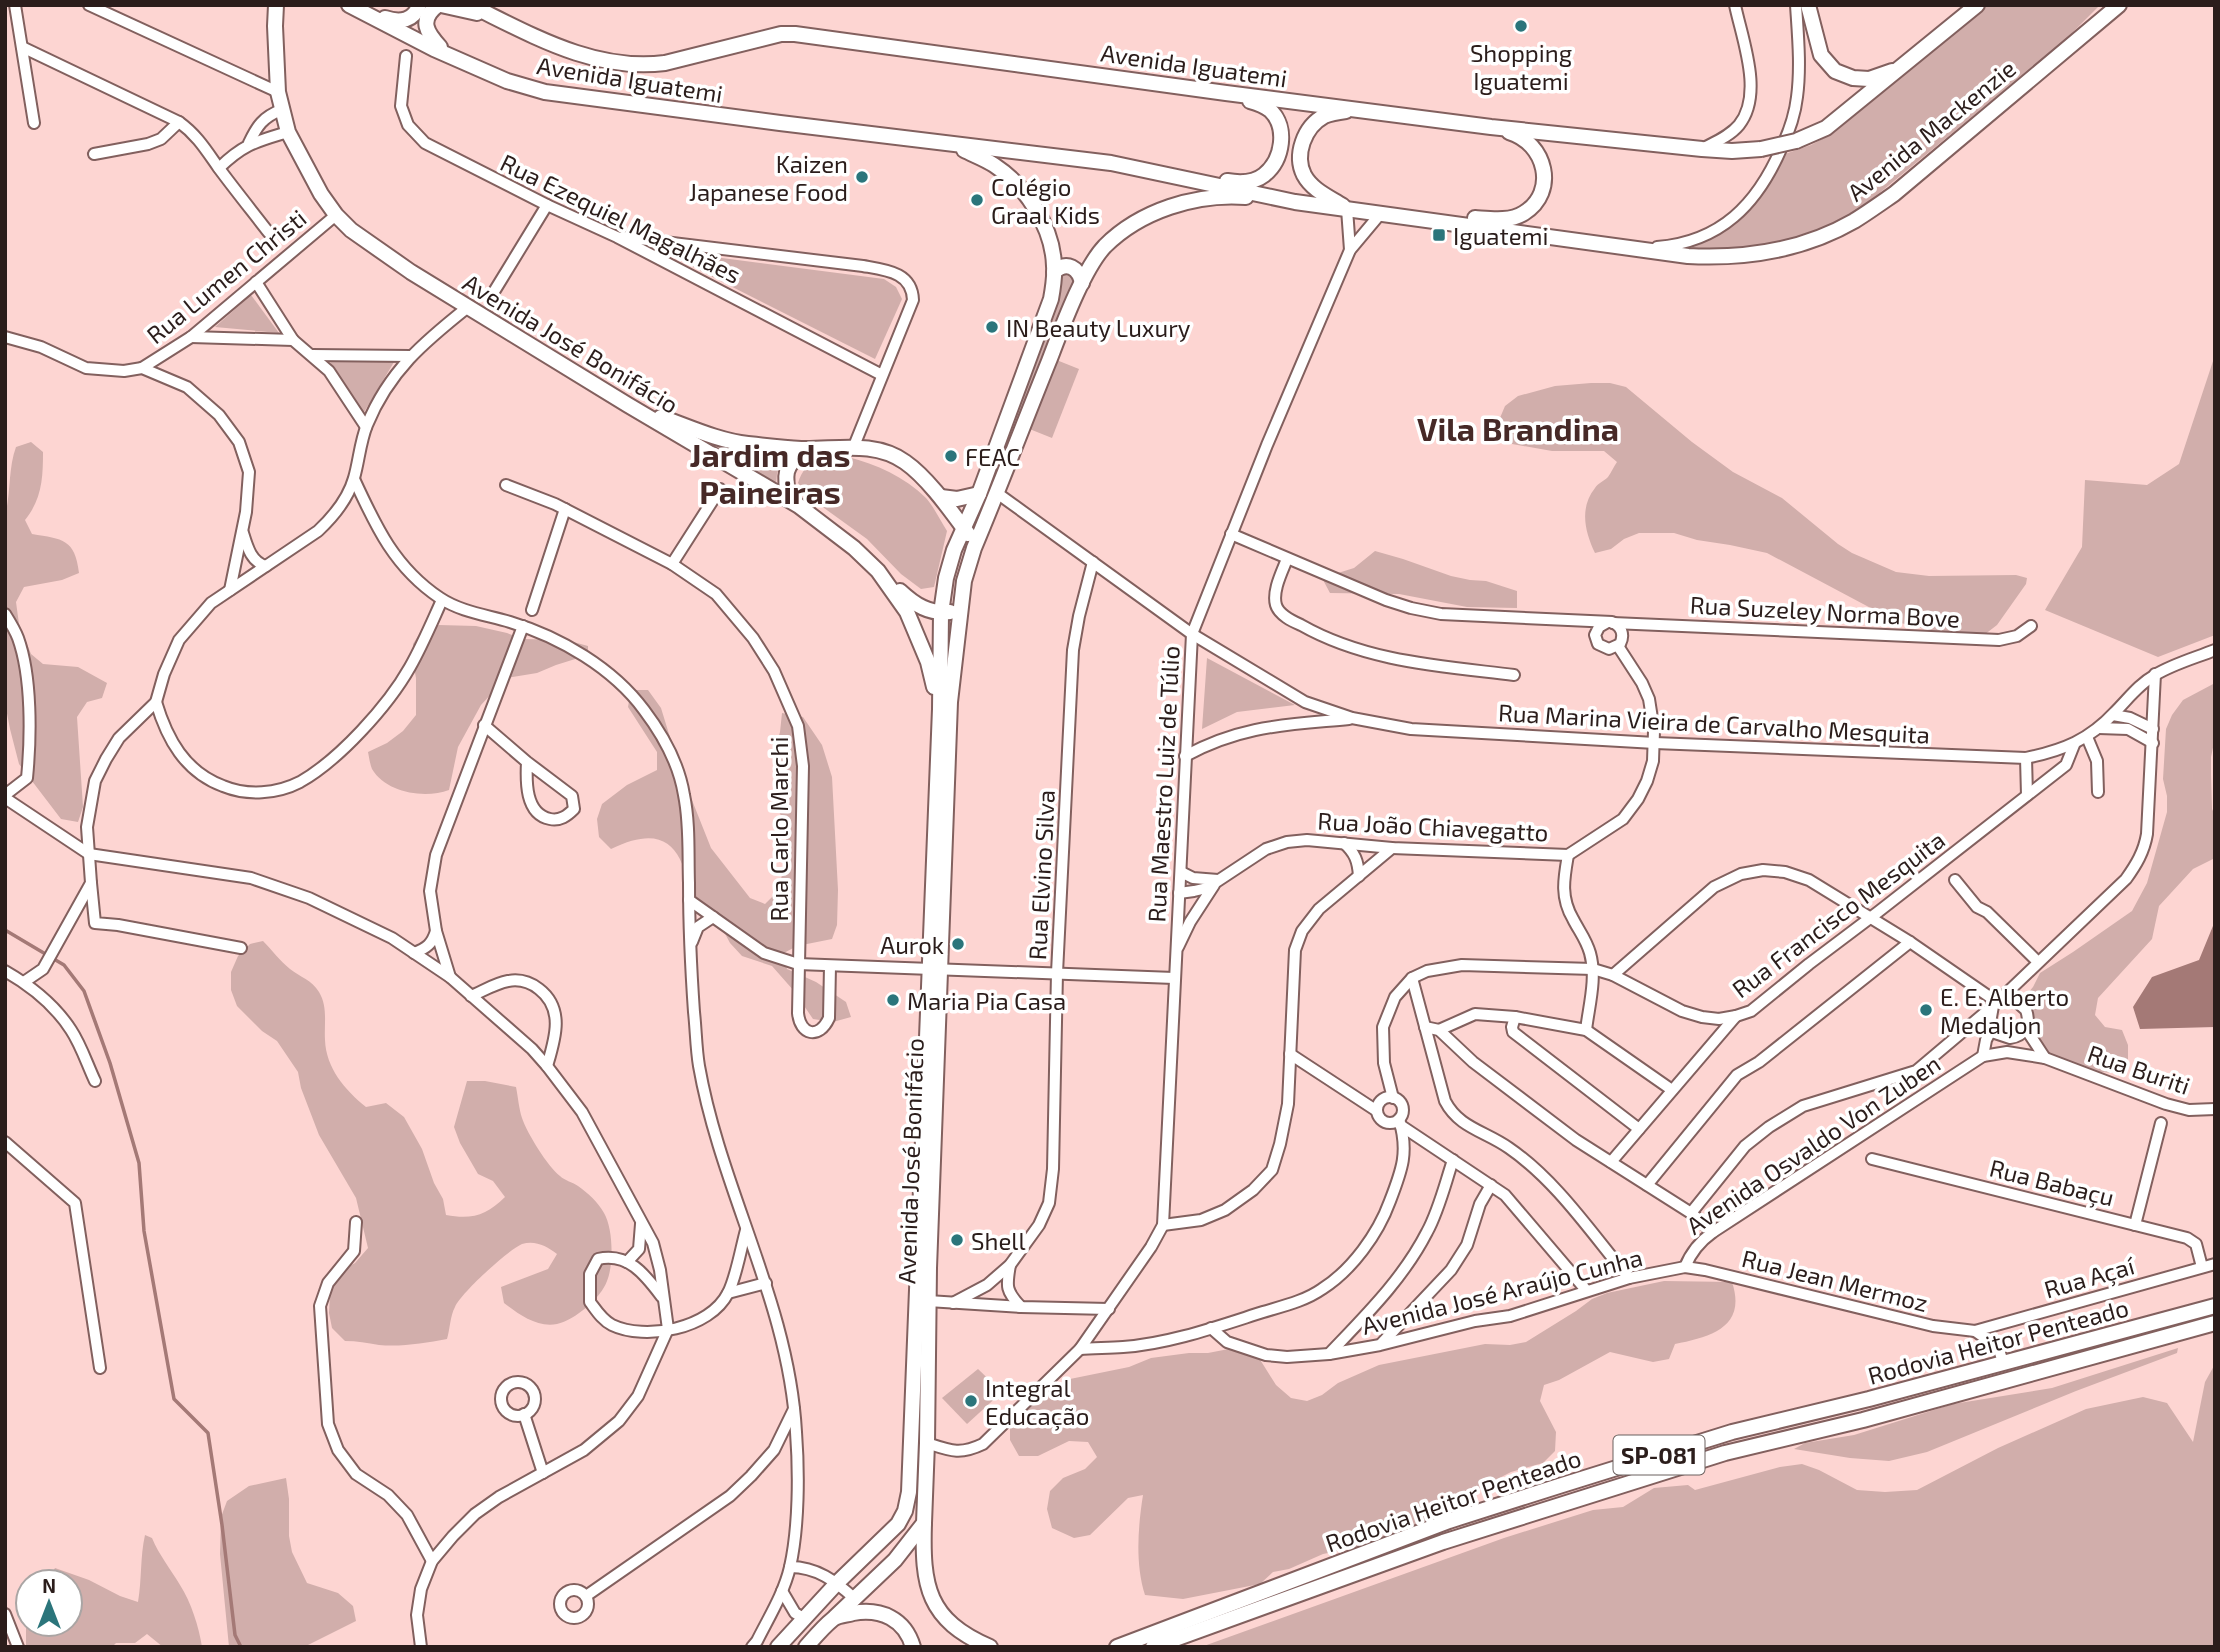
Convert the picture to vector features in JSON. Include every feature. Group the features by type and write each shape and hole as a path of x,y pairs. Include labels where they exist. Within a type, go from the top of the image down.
{"main road":[{"name":"Avenida José Bonifácio","path":"276,5 278,92 281,110 288,132 321,194 336,215 351,230 394,260 628,405 789,499 855,548 878,571 907,612 928,662 940,709"},
{"path":"275,26 287,5"},
{"path":"353,7 400,21 410,19 419,5"},
{"path":"445,54 428,34 426,24 432,10 439,5 495,17"},
{"name":"Avenida Iguatemi","path":"470,5 577,55 615,63 665,63 781,34 795,34 1491,127 1732,151 1761,149 1796,141 1826,128 1903,67"},
{"path":"1808,5 1821,55 1835,71 1853,78 1869,79 1903,67 1977,5"},
{"name":"Avenida Mackenzie","path":"1627,247 1688,256 1745,257 1801,244 1853,221 1903,187 2119,5"},
{"name":"Avenida Iguatemi","path":"353,7 445,54 507,81 545,92 1111,163 1295,202 1627,247"},
{"path":"1111,163 1231,181 1251,181 1264,175 1275,163 1282,143 1279,124 1269,110 1260,104 1226,93"},
{"path":"1347,208 1315,188 1304,175 1300,153 1303,139 1318,121 1333,113 1361,109"},
{"path":"1429,219 1448,215 1487,219 1513,218 1522,214 1537,199 1543,186 1544,173 1542,159 1534,146 1520,135 1491,127"},
{"name":"Avenida José Bonifácio","path":"953,145 994,165 1019,186 1034,205 1046,230 1053,255 1054,272 1051,299 946,578 942,613 928,1301 928,1443 923,1563 930,1597 947,1621 990,1647"},
{"name":"Avenida José Bonifácio","path":"778,1647 837,1583 898,1524 905,1511 909,1492 934,968 950,702 964,580 974,548 1060,332 1082,283 1103,248 1121,232 1154,212 1192,201 1240,197 1295,202"},
{"path":"1054,272 1068,265 1075,268 1082,283"},
{"path":"628,405 701,432 744,444 803,449 854,446 887,453 905,462 941,497 968,533 974,548"},
{"path":"789,499 786,473 789,463 803,449"},
{"path":"941,497 957,499 979,494"},
{"path":"878,571 912,602 925,609 942,613 961,608"},
{"name":"Rodovia Heitor Penteado","path":"1117,1647 1449,1521 1732,1432 1869,1399 2215,1306"},
{"name":"Rodovia Heitor Penteado","path":"1153,1647 1443,1542 1725,1453 1888,1413 2215,1323"},
{"path":"806,1647 895,1559 924,1523"},
{"path":"835,1617 867,1611 884,1613 899,1622 911,1637 913,1647"}],"street":[{"path":"15,5 34,123"},
{"path":"89,5 106,9 278,92"},
{"path":"1702,149 1728,135 1740,124 1749,98 1749,68 1735,5"},
{"path":"1627,247 1673,246 1714,230 1739,214 1766,182 1790,130 1797,99 1800,63 1796,5"},
{"path":"22,47 179,122 199,139 269,233"},
{"name":"Rua Ezequiel Magalhães","path":"406,56 401,106 408,124 425,144 547,205 617,236 882,375"},
{"path":"249,144 258,124 270,114 281,110"},
{"path":"94,154 148,144 161,139 179,122"},
{"path":"219,168 234,153 249,144 288,132"},
{"path":"495,290 547,205"},
{"path":"1347,208 1350,250"},
{"path":"1350,250 1381,213"},
{"name":"Rua Lumen Christi","path":"142,368 191,337 336,215"},
{"path":"617,236 890,270 907,280 913,291 913,300 854,446"},
{"name":"Rua Maestro Luiz de Túlio","path":"1163,1225 1192,634 1350,250"},
{"path":"256,282 293,340 329,371 366,427"},
{"path":"241,948 95,923 87,827 95,780 119,738 156,702 164,674 180,640 211,603 318,531 333,517 354,480 366,427 394,376 410,356 468,307"},
{"path":"5,337 41,347 86,368 124,371 142,368 187,387 219,415 239,442 249,472 246,512 230,590"},
{"path":"191,337 293,340"},
{"path":"312,355 410,356"},
{"path":"160,376 162,356"},
{"path":"354,480 377,529 398,560 417,580 442,600 466,611 523,626 584,655 618,680 644,709 674,760 684,794 688,828 690,948 698,1062 719,1149 766,1283 785,1352 794,1409 797,1497 790,1567 782,1591 752,1647"},
{"name":"Rua Carlo Marchi","path":"506,485 565,509 672,564 716,594 753,638 774,671 798,726 803,766 799,1022 811,1032 819,1031 829,1018 830,966"},
{"path":"672,564 720,489"},
{"name":"Rua Marina Vieira de Carvalho Mesquita","path":"997,493 1192,634 1305,702 1352,718 1411,729 1655,743 2026,758 2074,745"},
{"path":"532,610 565,509"},
{"path":"242,530 251,555 259,564 266,566"},
{"name":"Rua Suzeley Norma Bove","path":"1231,534 1386,600 1441,614 1999,640 2017,636 2031,626"},
{"path":"1287,559 1278,582 1276,605 1288,618 1321,637 1354,649 1407,662 1514,675"},
{"name":"Rua Elvino Silva","path":"953,1303 987,1285 1010,1265 1039,1225 1049,1203 1053,1169 1057,973 1073,650 1093,562"},
{"path":"156,702 164,729 188,764 208,781 237,792 266,793 299,782 340,752 378,711 410,669 442,600"},
{"path":"5,614 18,635 24,658 29,709 27,778 5,797 89,854 251,878 344,913 392,938 450,977 547,1066 582,1112 641,1221 656,1255 668,1329 638,1396 619,1421 584,1450 499,1497 475,1514 453,1535 432,1561 421,1589 417,1615 421,1647"},
{"path":"1610,623 1620,627 1623,636 1618,646 1605,649 1596,640 1596,631 1610,623"},
{"path":"450,977 436,931 430,891 436,855 523,626"},
{"name":"Rua João Chiavegatto","path":"1180,892 1207,888 1266,849 1287,842 1307,840 1392,848 1568,855 1623,819 1638,799 1653,761 1655,743 1649,699 1618,646"},
{"path":"1691,1213 1745,1146 1769,1127 1803,1107 1916,1071 1995,1004 2126,880 2139,861 2147,834 2155,674 2215,650"},
{"name":"Rua Francisco Mesquita","path":"1412,978 1427,971 1462,965 1593,969 1613,975 1682,1011 1719,1019 1751,1011 2066,765 2074,745 2099,728 2155,674"},
{"path":"1297,724 1303,718 1305,702"},
{"path":"2113,715 2130,718 2153,729"},
{"name":"Rua Marina Vieira de Carvalho Mesquita","path":"1185,756 1207,744 1239,733 1352,718"},
{"path":"484,724 527,762 572,796 574,809 567,816 558,820 545,818 534,810 529,799 527,762"},
{"path":"2099,728 2128,729 2153,743"},
{"path":"2087,737 2097,761 2098,792"},
{"path":"2026,758 2028,795"},
{"path":"1344,843 1354,852 1359,876"},
{"path":"928,1443 954,1451 969,1451 983,1444 1080,1349 1151,1247 1163,1225 1201,1220 1225,1210 1253,1190 1272,1170 1288,1104 1294,950 1302,931 1320,909 1392,848"},
{"path":"1568,855 1563,881 1565,904 1584,935 1593,969 1586,1030"},
{"path":"1613,975 1714,887 1741,874 1763,870 1786,872 1809,880 1910,942 1995,1004"},
{"path":"1176,951 1190,922 1218,880 1193,878 1181,872"},
{"path":"1955,880 1977,907 1987,912 2038,962"},
{"path":"24,982 43,969 90,883"},
{"path":"689,900 764,953 798,964 1174,978"},
{"path":"689,920 696,911 702,909"},
{"path":"690,948 698,927 713,917"},
{"path":"414,953 433,942 436,931"},
{"path":"1647,1185 1737,1076 1759,1062 1910,942"},
{"path":"5,971 24,982 58,1011 73,1032 95,1080"},
{"path":"1412,978 1444,1101 1451,1114 1462,1123 1507,1146 1534,1167 1629,1278"},
{"path":"1388,1099 1382,1043 1383,1027 1395,997 1412,978"},
{"path":"471,996 507,981 527,981 540,990 553,1003 556,1020 555,1038 547,1066"},
{"path":"1995,1004 1990,1017 1992,1028 1999,1036 2019,1036 2026,1029 2028,1016 2021,1005 2020,981"},
{"path":"1995,1004 2009,1000 2021,1005"},
{"path":"1439,1030 1475,1014 1515,1017 1586,1030 1672,1090"},
{"path":"1611,1162 1736,1016"},
{"path":"1515,1017 1511,1027 1513,1032 1639,1129"},
{"path":"1425,1027 1439,1030 1473,1062 1576,1140 1691,1213 1713,1232"},
{"path":"1983,1056 1992,1028"},
{"path":"2026,1029 2045,1058"},
{"path":"2010,1038 2011,1046 2021,1053"},
{"name":"Rua Buriti","path":"1983,1056 2007,1052 2045,1058 2166,1104 2189,1110 2215,1109"},
{"path":"1290,1054 1377,1111 1382,1121 1398,1122 1491,1185 1519,1210 1586,1290"},
{"name":"Avenida Osvaldo Von Zuben","path":"1685,1267 1690,1253 1703,1239 1983,1056"},
{"path":"1080,1349 1152,1343 1210,1328 1308,1298 1340,1275 1372,1238 1386,1212 1405,1152 1398,1122 1402,1107 1388,1099 1349,1093"},
{"path":"1377,1111 1378,1106 1388,1099"},
{"path":"2135,1225 2161,1123"},
{"path":"5,1142 75,1203 100,1368"},
{"name":"Rua Babaçu","path":"1872,1159 2187,1238 2196,1244 2202,1268"},
{"path":"1329,1354 1380,1301 1407,1266 1429,1230 1453,1160"},
{"path":"1380,1345 1451,1270 1467,1245 1480,1204 1491,1185"},
{"path":"627,1262 639,1249 641,1221"},
{"path":"356,1222 354,1251 328,1283 320,1306 328,1424 338,1450 356,1474 388,1495 407,1515 432,1561"},
{"path":"662,1297 641,1270 627,1262 605,1257 598,1259 590,1274 590,1302 608,1324 626,1331 648,1333 696,1322 715,1310 729,1293 747,1229"},
{"name":"Rua Açaí","path":"1975,1331 2215,1264"},
{"path":"1010,1265 1007,1289 1021,1307"},
{"name":"Avenida José Araújo Cunha","path":"1210,1328 1227,1342 1266,1355 1287,1357 1329,1354 1380,1345 1475,1321 1510,1316 1586,1290 1685,1267"},
{"name":"Rua Jean Mermoz","path":"1685,1267 1933,1326 1975,1331"},
{"path":"729,1293 766,1283"},
{"path":"928,1301 1109,1309"},
{"path":"1975,1331 1998,1348 2003,1362"},
{"path":"586,1596 730,1496 774,1450 794,1409"},
{"path":"524,1414 543,1473"},
{"path":"790,1567 816,1571 837,1583 854,1598"},
{"path":"782,1591 795,1613 804,1619"},
{"path":"5,1614 18,1647"}],"shaded area":[{"path":"1987,5 2100,5 2064,41 1860,209 1821,229 1765,247 1695,251 1692,247 1770,182 1785,154 1811,145 1835,132"},
{"path":"699,255 884,279 896,287 902,299 875,359 687,264"},
{"path":"1061,270 1078,276 976,533 969,523"},
{"path":"251,295 279,333 215,327"},
{"path":"2215,355 2215,635 2158,657 2045,610 2082,547 2085,480 2147,485 2179,464"},
{"path":"1054,359 1079,369 1052,438 1027,428"},
{"path":"330,362 394,362 363,414"},
{"path":"1610,383 1626,387 1692,442 1733,472 1782,498 1852,553 1896,572 1929,576 2016,575 2027,578 2026,584 1997,625 1984,635 1947,635 1897,622 1767,553 1674,533 1639,533 1624,539 1611,549 1595,553 1586,528 1585,512 1596,486 1608,477 1617,462 1604,451 1552,451 1501,442 1497,425 1505,406 1518,396 1555,386"},
{"path":"678,429 788,453 777,473 776,486"},
{"path":"31,442 43,452 43,471 38,496 25,520 32,534 52,537 71,547 79,573 62,580 24,587 16,602 19,624 31,654 43,664 78,667 107,683 102,698 87,702 77,717 83,807 78,822 61,819 19,764 5,703 5,516 16,447"},
{"path":"848,457 869,463 899,478 918,490 932,505 947,531 934,587 921,589 901,574 867,539 813,500 798,483 811,464 824,459"},
{"path":"1375,551 1451,576 1486,581 1517,591 1517,608 1467,607 1399,594 1330,593 1322,578 1354,568"},
{"path":"439,625 476,626 523,639 566,640 588,646 588,655 537,673 506,678 481,705 458,747 449,790 418,794 396,789 378,777 372,769 368,752 403,731 416,715 413,644 423,628"},
{"path":"1207,658 1295,705 1237,712 1202,729"},
{"path":"2215,683 2215,738 2211,775 2215,858 2193,869 2159,906 2152,939 2098,998 2095,1015 2105,1027 2122,1030 2128,1045 2128,1061 2117,1073 2084,1071 2051,1062 2022,1016 2023,999 2040,973 2132,911 2147,883 2167,812 2163,779 2166,729 2183,700"},
{"path":"631,690 648,690 661,708 680,770 711,848 750,898 765,904 778,891 786,859 786,824 776,807 775,749 782,713 803,717 822,745 832,777 838,890 837,925 832,939 797,946 782,954 787,969 816,982 846,1002 851,1017 833,1022 813,1019 794,991 772,966 742,956 730,943 722,928 693,910 686,873 672,848 662,841 649,838 611,849 599,837 597,819 602,804 627,785 657,770 657,752 628,707"},
{"path":"2215,921 2215,1027 2140,1029 2133,1007 2152,977 2199,960"},
{"path":"263,941 286,966 319,992 325,1009 326,1050 333,1069 344,1086 366,1107 386,1103 404,1117 422,1149 434,1183 443,1199 446,1215 478,1215 505,1197 493,1181 478,1174 454,1127 467,1081 485,1081 516,1087 522,1118 544,1158 562,1178 593,1198 607,1220 611,1246 609,1274 604,1288 586,1307 564,1322 550,1325 528,1319 504,1303 501,1287 548,1269 557,1254 541,1244 527,1243 515,1248 496,1263 459,1301 452,1314 447,1339 405,1345 379,1345 345,1341 332,1328 329,1313 330,1294 339,1272 355,1263 368,1248 356,1198 319,1135 301,1088 298,1072 277,1041 262,1031 237,1006 231,990 231,972 238,956 250,944"},
{"path":"1664,1281 1732,1282 1735,1297 1730,1320 1713,1333 1675,1344 1669,1359 1653,1362 1610,1352 1559,1380 1544,1385 1540,1401 1556,1432 1555,1451 1543,1463 1511,1472 1480,1488 1395,1545 1370,1545 1323,1554 1289,1569 1273,1572 1260,1584 1183,1599 1145,1595 1138,1545 1143,1495 1128,1498 1090,1535 1074,1538 1052,1528 1047,1509 1050,1491 1063,1478 1085,1469 1097,1457 1088,1442 1069,1441 1038,1456 1019,1456 1010,1440 1010,1419 1036,1397 1070,1379 1129,1367 1151,1358 1208,1353 1239,1347 1254,1350 1276,1385 1291,1398 1307,1401 1322,1395 1338,1383 1379,1365 1485,1344 1510,1345 1526,1342 1592,1299 1607,1293"},
{"path":"2178,1348 2177,1353 1927,1452 1889,1461 1794,1449 1805,1443 1854,1435 1953,1404 2052,1388"},
{"path":"2215,1364 2215,1647 1201,1647 1504,1538 1593,1510 1623,1507 1654,1488 1688,1485 1695,1490 1780,1467 1802,1464 1857,1490 1917,1490 1998,1448 2086,1409 2143,1397 2167,1403 2193,1442 2205,1382"},
{"path":"978,1369 1002,1392 967,1424 942,1398"},
{"path":"286,1478 292,1552 307,1583 338,1593 353,1606 356,1621 304,1647 229,1647 220,1554 221,1517 227,1501 249,1486"},
{"path":"145,1535 152,1538 184,1592 194,1615 202,1647 163,1647 147,1634 135,1643 116,1643 112,1647 26,1647 26,1638 84,1638 84,1578 138,1602"}],"waterway":[{"path":"5,930 64,965 84,991 110,1063 139,1163 144,1231 174,1399 208,1433 235,1635 241,1647"}],"place":[{"name":"Shopping Iguatemi","path":"1521,26"},
{"name":"Kaizen Japanese Food","path":"862,177"},
{"name":"Colégio Graal Kids","path":"977,200"},
{"name":"Iguatemi","path":"1439,235"},
{"name":"IN Beauty Luxury","path":"992,327"},
{"name":"FEAC","path":"951,456"},
{"name":"Aurok","path":"958,944"},
{"name":"Maria Pia Casa","path":"893,1000"},
{"name":"E. E. Alberto Medaljon","path":"1926,1010"},
{"name":"Shell","path":"957,1240"},
{"name":"Integral Educação","path":"971,1401"}],"district":[{"name":"Vila Brandina","path":"1518,428"},
{"name":"Jardim das Paineiras","path":"770,472"}]}
